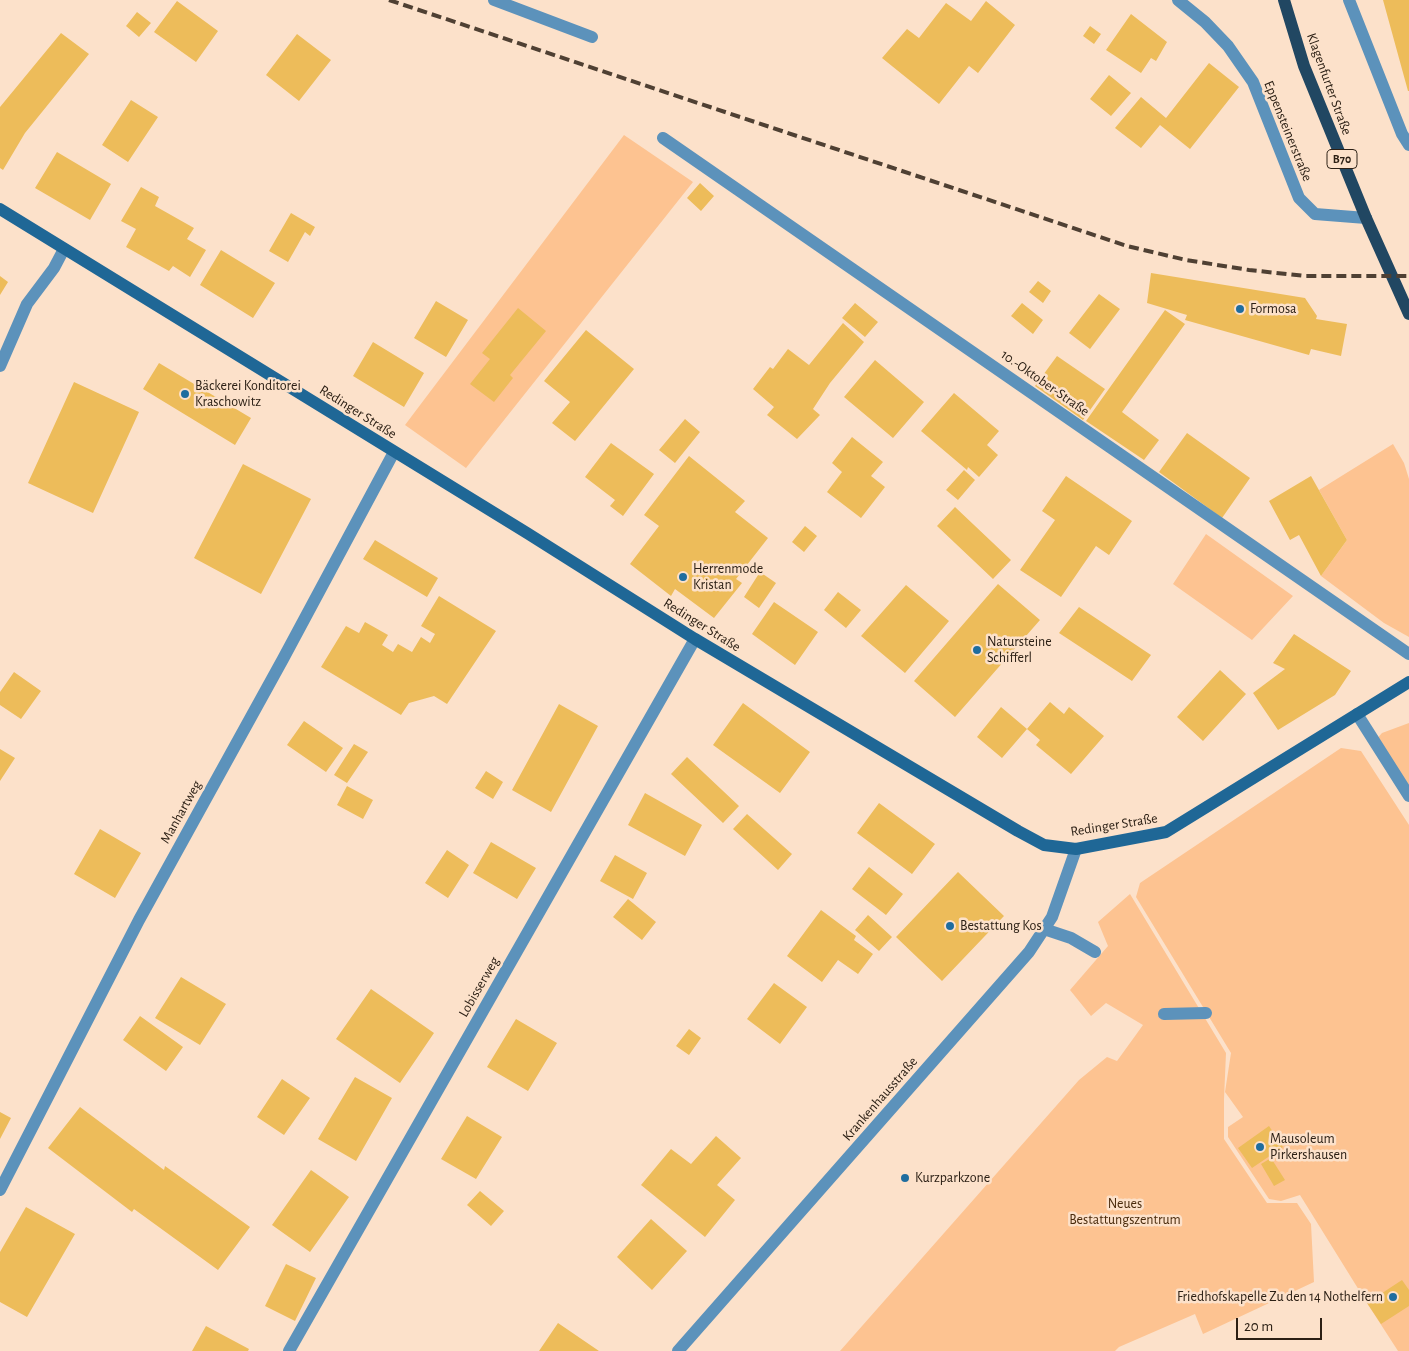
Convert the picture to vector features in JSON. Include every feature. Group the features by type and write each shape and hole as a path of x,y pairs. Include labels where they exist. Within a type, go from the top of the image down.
{"main road":[{"name":"Klagenfurter Straße","path":"1284,0 1304,66 1366,218 1409,314"},
{"name":"Redinger Straße","path":"0,209 527,533 695,639 1018,832 1044,845 1076,849 1166,832 1409,682"}],"street":[{"name":"Eppensteinerstraße","path":"1178,0 1205,22 1228,46 1253,82 1299,198 1315,214 1366,218"},
{"path":"1349,0 1402,134 1409,145"},
{"path":"502,2 592,37"},
{"name":"10.-Oktober-Straße","path":"663,138 1409,654"},
{"path":"0,366 27,304 54,268 64,249"},
{"name":"Manhartweg","path":"0,1190 139,920 288,651 394,452"},
{"name":"Lobisserweg","path":"290,1351 695,639"},
{"path":"1357,714 1409,796"},
{"name":"Krankenhausstraße","path":"678,1351 1023,959 1052,917 1076,849"},
{"path":"1044,929 1071,938 1095,952"},
{"path":"1164,1014 1206,1012"}],"green space":[{"path":"624,135 693,182 466,468 405,425"},
{"path":"1393,444 1404,463 1409,479 1409,637 1384,623 1321,576 1347,540 1319,490"},
{"path":"1206,534 1293,596 1252,640 1173,584"},
{"path":"1409,723 1409,796 1374,742 1382,733"},
{"path":"1341,748 1361,751 1409,825 1409,1351 1398,1351 1300,1195 1281,1201 1269,1199 1228,1137 1228,1127 1243,1117 1225,1092 1231,1053 1136,897 1140,883"},
{"name":"Neues Bestattungszentrum","path":"1130,894 1226,1053 1224,1139 1267,1203 1297,1203 1311,1224 1314,1282 1203,1334 1195,1314 1119,1347 1115,1351 840,1351 1079,1080 1107,1057 1117,1061 1143,1025 1106,1003 1091,1016 1070,990 1108,946 1098,922"}],"building":[{"path":"1383,0 1409,0 1409,91 1408,91"},
{"path":"177,1 218,31 196,62 154,32"},
{"path":"986,1 1015,25 978,73 969,66 939,104 882,58 907,29 919,38 946,3 971,21"},
{"path":"137,12 151,23 139,37 126,26"},
{"path":"1131,14 1167,42 1156,61 1151,58 1141,73 1106,50"},
{"path":"1090,26 1101,34 1094,44 1083,36"},
{"path":"61,33 89,54 25,133 3,170 0,168 0,107"},
{"path":"297,34 331,60 299,101 266,75"},
{"path":"1209,63 1239,87 1190,149 1160,125 1141,148 1115,128 1141,97 1166,118"},
{"path":"1109,75 1131,93 1111,116 1090,99"},
{"path":"131,100 158,117 128,162 102,145"},
{"path":"57,152 111,184 90,220 35,188"},
{"path":"700,183 714,196 701,211 687,198"},
{"path":"141,187 159,197 155,206 194,228 187,239 206,250 190,277 173,266 169,271 126,247 136,229 121,221"},
{"path":"291,213 315,227 310,236 305,232 288,262 269,251"},
{"path":"221,250 275,283 253,318 200,285"},
{"name":"Formosa","path":"1151,273 1305,298 1317,316 1316,319 1347,324 1341,356 1311,349 1309,355 1185,320 1187,315 1147,303"},
{"path":"0,276 8,282 0,295"},
{"path":"1038,281 1051,291 1043,303 1029,292"},
{"path":"1099,294 1120,309 1090,349 1069,333"},
{"path":"436,301 468,320 446,357 414,338"},
{"path":"855,303 878,322 865,337 842,318"},
{"path":"1022,303 1043,320 1033,334 1011,316"},
{"path":"518,308 546,331 510,375 513,378 494,402 470,384 490,359 482,353"},
{"path":"1165,310 1185,324 1122,412 1159,440 1144,460 1086,421"},
{"path":"843,323 864,342 830,383 813,409 820,415 797,439 767,415 774,407 753,389 770,367 773,369 788,349 809,365"},
{"path":"586,330 634,369 575,441 552,423 570,402 544,381"},
{"path":"373,342 424,373 404,407 353,376"},
{"path":"1057,356 1105,389 1083,420 1035,386"},
{"path":"875,360 924,402 893,438 844,397"},
{"path":"159,363 251,418 235,445 143,389"},
{"path":"74,382 139,412 93,513 28,483"},
{"path":"954,393 999,431 987,445 998,455 979,477 968,467 967,470 921,431"},
{"path":"685,419 700,432 675,463 659,450"},
{"path":"1187,433 1250,478 1222,518 1159,472"},
{"path":"852,437 883,462 871,476 885,487 861,518 827,492 842,472 832,463"},
{"path":"611,443 654,474 623,516 610,506 615,500 585,477"},
{"path":"689,456 745,501 735,512 768,538 736,579 742,583 714,618 675,589 671,596 630,564 659,526 644,515"},
{"path":"243,464 311,499 261,594 194,558"},
{"path":"964,470 975,480 958,500 946,490"},
{"path":"1066,476 1132,521 1109,555 1096,546 1061,597 1020,570 1055,520 1042,511"},
{"path":"1311,476 1347,540 1321,576 1299,535 1290,540 1269,501"},
{"path":"955,507 1011,560 993,579 937,526"},
{"path":"805,526 817,536 804,552 792,542"},
{"path":"375,540 438,578 427,597 363,559"},
{"path":"760,572 776,583 759,608 744,597"},
{"name":"Natursteine Schifferl","path":"998,584 1040,620 955,717 914,681"},
{"path":"906,585 949,621 905,673 861,636"},
{"path":"838,592 861,610 846,628 824,610"},
{"path":"439,596 496,631 447,704 434,696 409,703 401,715 321,667 346,626 359,633 365,622 388,635 382,645 393,652 398,644 412,652 421,637 430,643 435,634 421,626"},
{"path":"774,602 818,632 795,665 752,634"},
{"path":"1079,607 1151,655 1132,681 1059,633"},
{"path":"1294,634 1351,671 1335,695 1278,730 1253,693 1285,669 1273,663"},
{"path":"1220,670 1246,694 1203,741 1177,717"},
{"path":"14,672 41,691 21,719 0,705 0,692"},
{"path":"1050,702 1064,714 1069,707 1104,736 1071,774 1036,745 1040,740 1027,729"},
{"path":"743,703 810,752 780,793 713,745"},
{"path":"559,704 598,726 551,812 512,790"},
{"path":"1001,707 1027,729 1002,758 977,737"},
{"path":"304,721 343,748 326,772 287,745"},
{"path":"354,744 368,752 347,783 334,775"},
{"path":"0,749 15,758 0,781"},
{"path":"687,757 739,806 723,823 671,774"},
{"path":"486,771 503,782 493,799 475,788"},
{"path":"347,786 373,800 363,819 337,805"},
{"path":"645,793 702,825 685,856 628,825"},
{"path":"879,803 935,844 912,874 857,833"},
{"path":"747,814 792,854 778,870 733,829"},
{"path":"100,829 141,853 115,898 74,874"},
{"path":"491,842 536,868 517,899 473,873"},
{"path":"447,850 469,865 448,898 425,883"},
{"path":"615,855 647,873 633,899 600,881"},
{"path":"869,867 903,894 886,915 852,889"},
{"name":"Bestattung Kos","path":"958,872 1004,916 942,981 896,937"},
{"path":"628,899 656,922 642,940 613,917"},
{"path":"821,910 856,936 854,940 873,954 858,974 838,960 822,982 787,956"},
{"path":"868,915 892,937 879,951 855,930"},
{"path":"181,977 226,1004 200,1045 155,1018"},
{"path":"774,983 807,1007 780,1044 747,1019"},
{"path":"371,989 434,1033 400,1083 336,1039"},
{"path":"140,1016 183,1047 166,1071 123,1040"},
{"path":"516,1019 557,1043 528,1091 487,1067"},
{"path":"689,1029 701,1038 689,1055 676,1046"},
{"path":"355,1077 392,1098 356,1161 318,1139"},
{"path":"282,1079 310,1098 284,1135 257,1117"},
{"path":"80,1107 164,1170 165,1166 250,1227 218,1270 134,1209 132,1212 48,1148"},
{"path":"0,1112 11,1118 0,1139"},
{"path":"467,1116 502,1137 476,1179 441,1159"},
{"name":"Mausoleum Pirkershausen","path":"1269,1126 1283,1147 1252,1168 1238,1148"},
{"path":"716,1136 741,1158 717,1185 735,1200 705,1237 641,1185 671,1149 691,1164"},
{"path":"1271,1158 1285,1180 1274,1186 1261,1164"},
{"path":"311,1170 349,1197 310,1252 272,1225"},
{"path":"480,1191 504,1211 491,1226 467,1205"},
{"path":"26,1207 75,1234 27,1317 0,1302 0,1252"},
{"path":"651,1219 687,1251 652,1290 617,1257"},
{"path":"286,1264 316,1278 295,1321 265,1306"},
{"name":"Friedhofskapelle Zu den 14 Nothelfern","path":"1402,1280 1409,1290 1409,1306 1381,1324 1367,1303"},
{"path":"558,1323 599,1351 539,1351"},
{"path":"206,1326 249,1349 248,1351 192,1351"}],"railway":[{"path":"389,0 1127,246 1186,260 1249,270 1305,276 1409,276"}],"place":[{"name":"Formosa","path":"1240,309"},
{"name":"Bäckerei Konditorei Kraschowitz","path":"185,394"},
{"name":"Herrenmode Kristan","path":"683,577"},
{"name":"Natursteine Schifferl","path":"977,650"},
{"name":"Bestattung Kos","path":"950,926"},
{"name":"Mausoleum Pirkershausen","path":"1260,1147"},
{"name":"Kurzparkzone","path":"905,1178"},
{"name":"Friedhofskapelle Zu den 14 Nothelfern","path":"1393,1297"}]}
